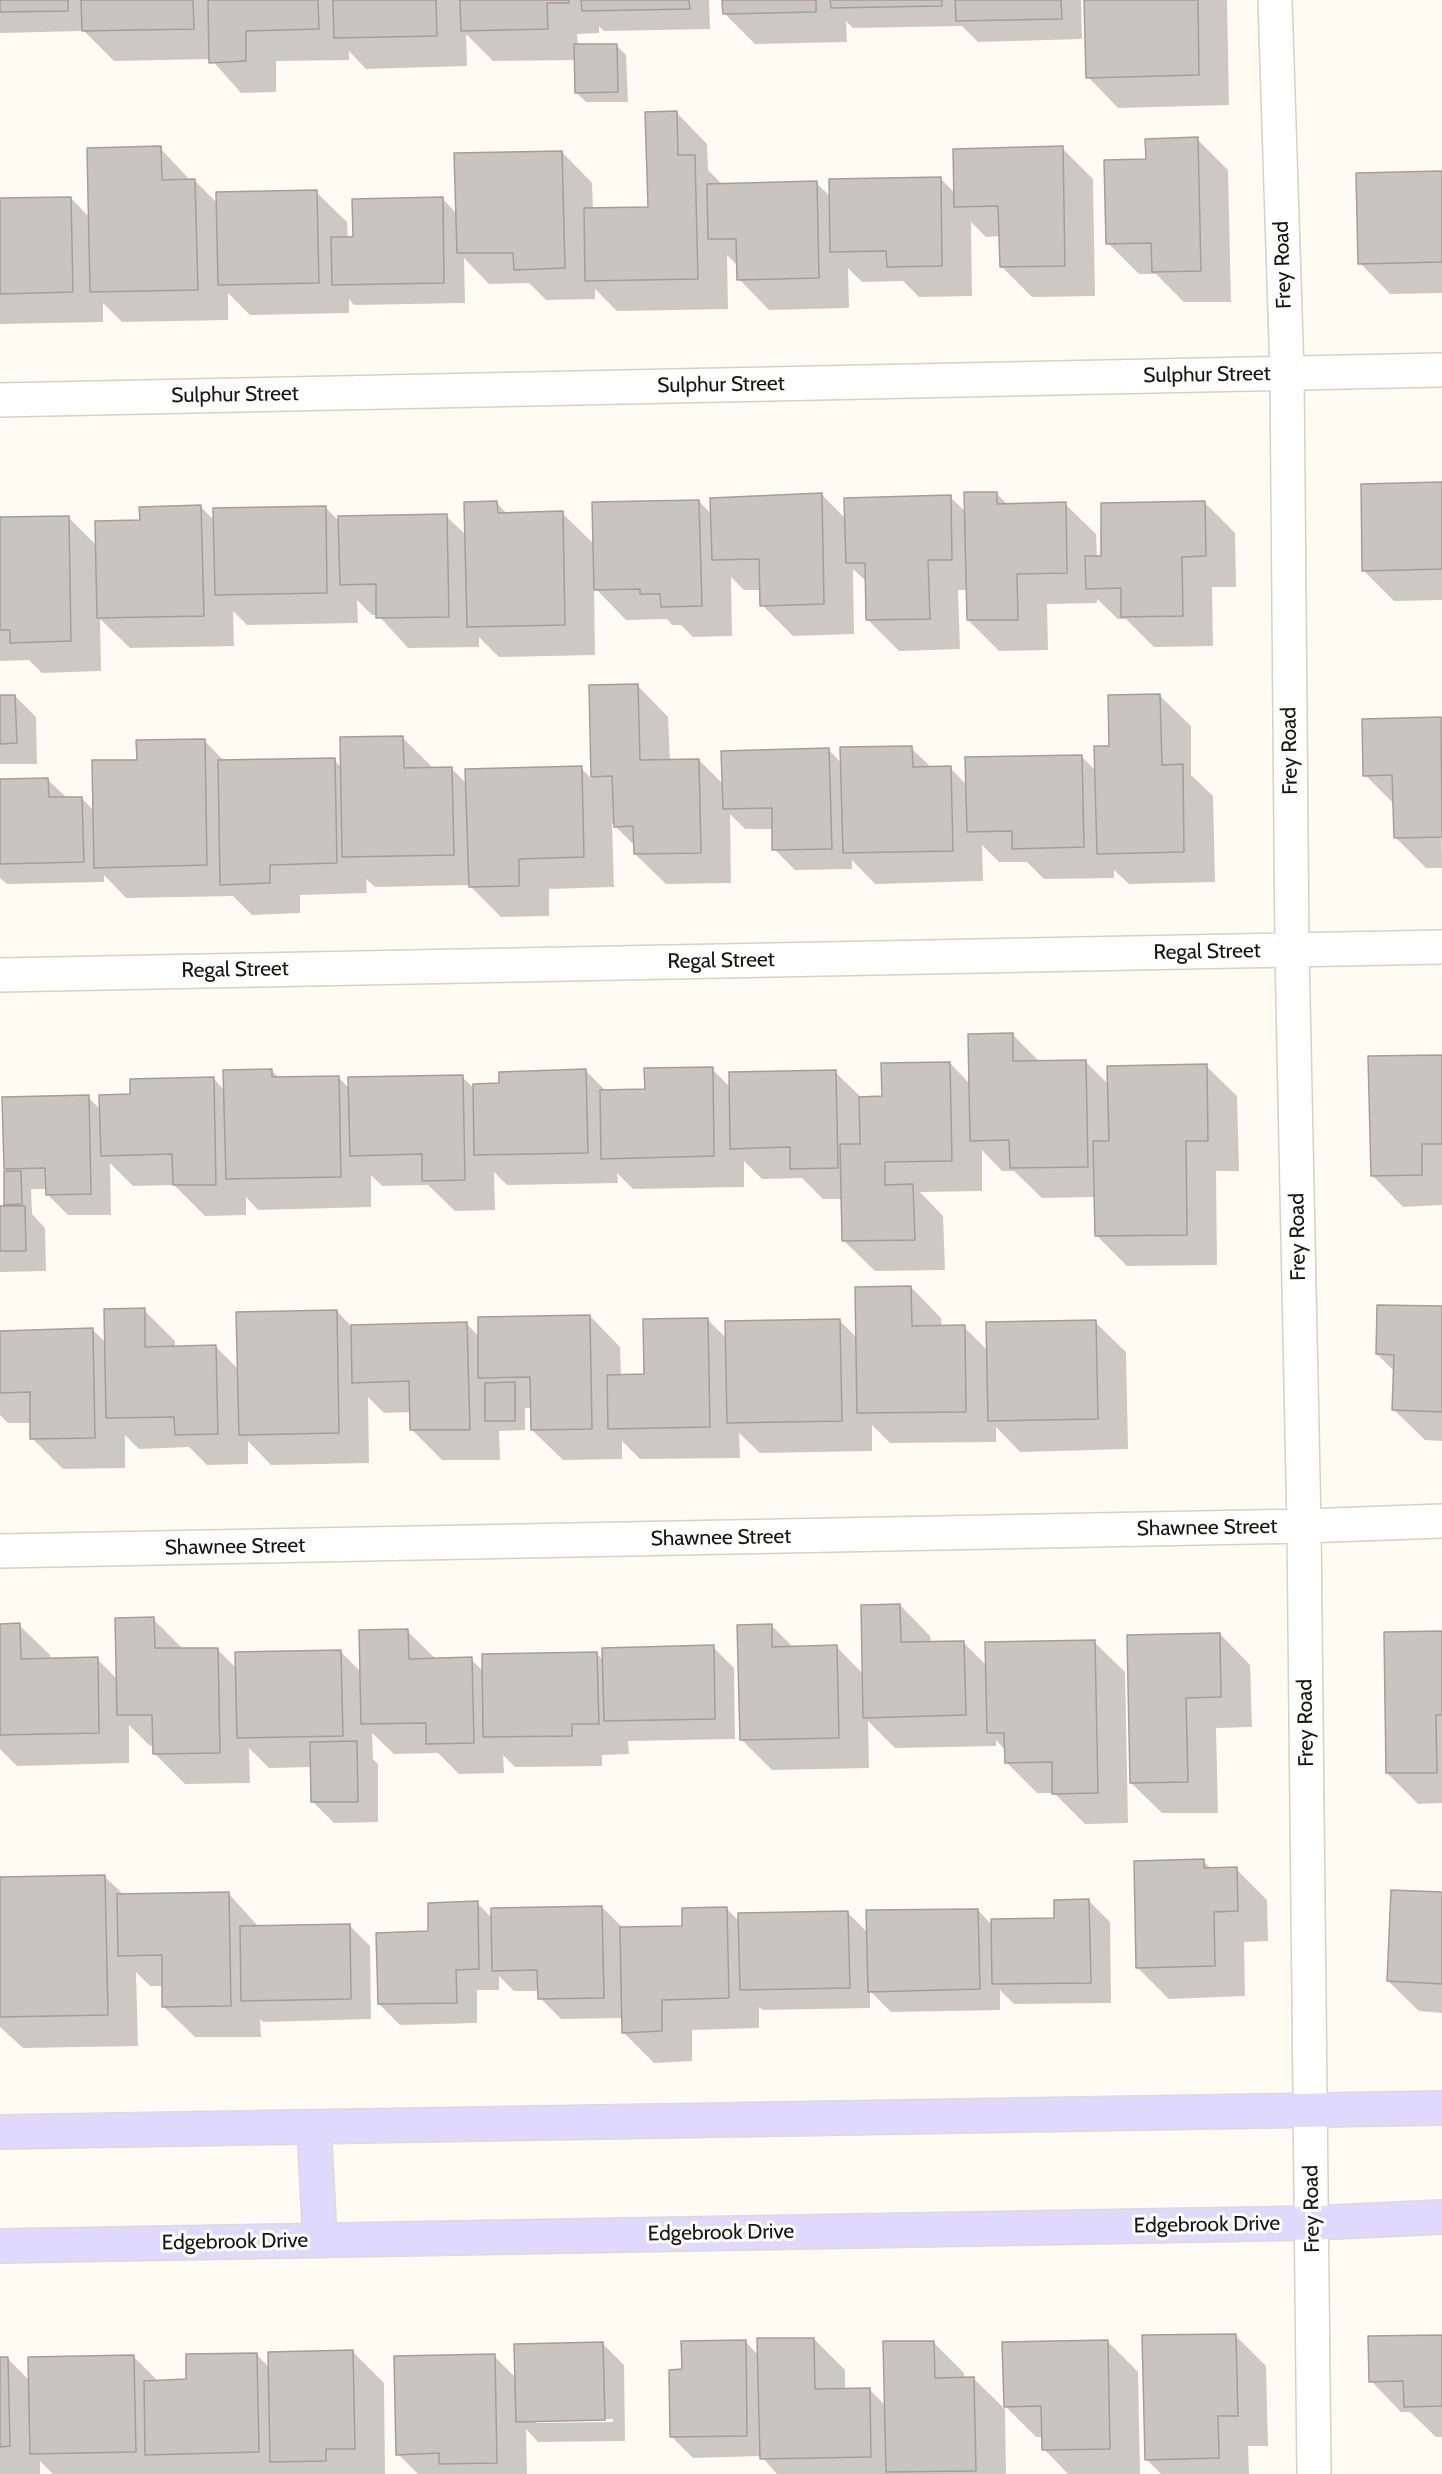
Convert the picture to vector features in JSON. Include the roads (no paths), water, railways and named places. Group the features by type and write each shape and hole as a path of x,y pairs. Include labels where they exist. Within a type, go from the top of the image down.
{"main road":[{"path":"0,2132 1442,2108"},
{"path":"314,2127 320,2240"},
{"name":"Edgebrook Drive","path":"0,2246 1313,2223 1442,2217"}],"street":[{"name":"Frey Road","path":"1275,0 1287,373 1292,950 1304,1526 1314,2474"},
{"name":"Sulphur Street","path":"0,400 1442,370"},
{"name":"Regal Street","path":"0,975 1442,947"},
{"name":"Shawnee Street","path":"0,1551 1304,1526 1442,1521"}]}
